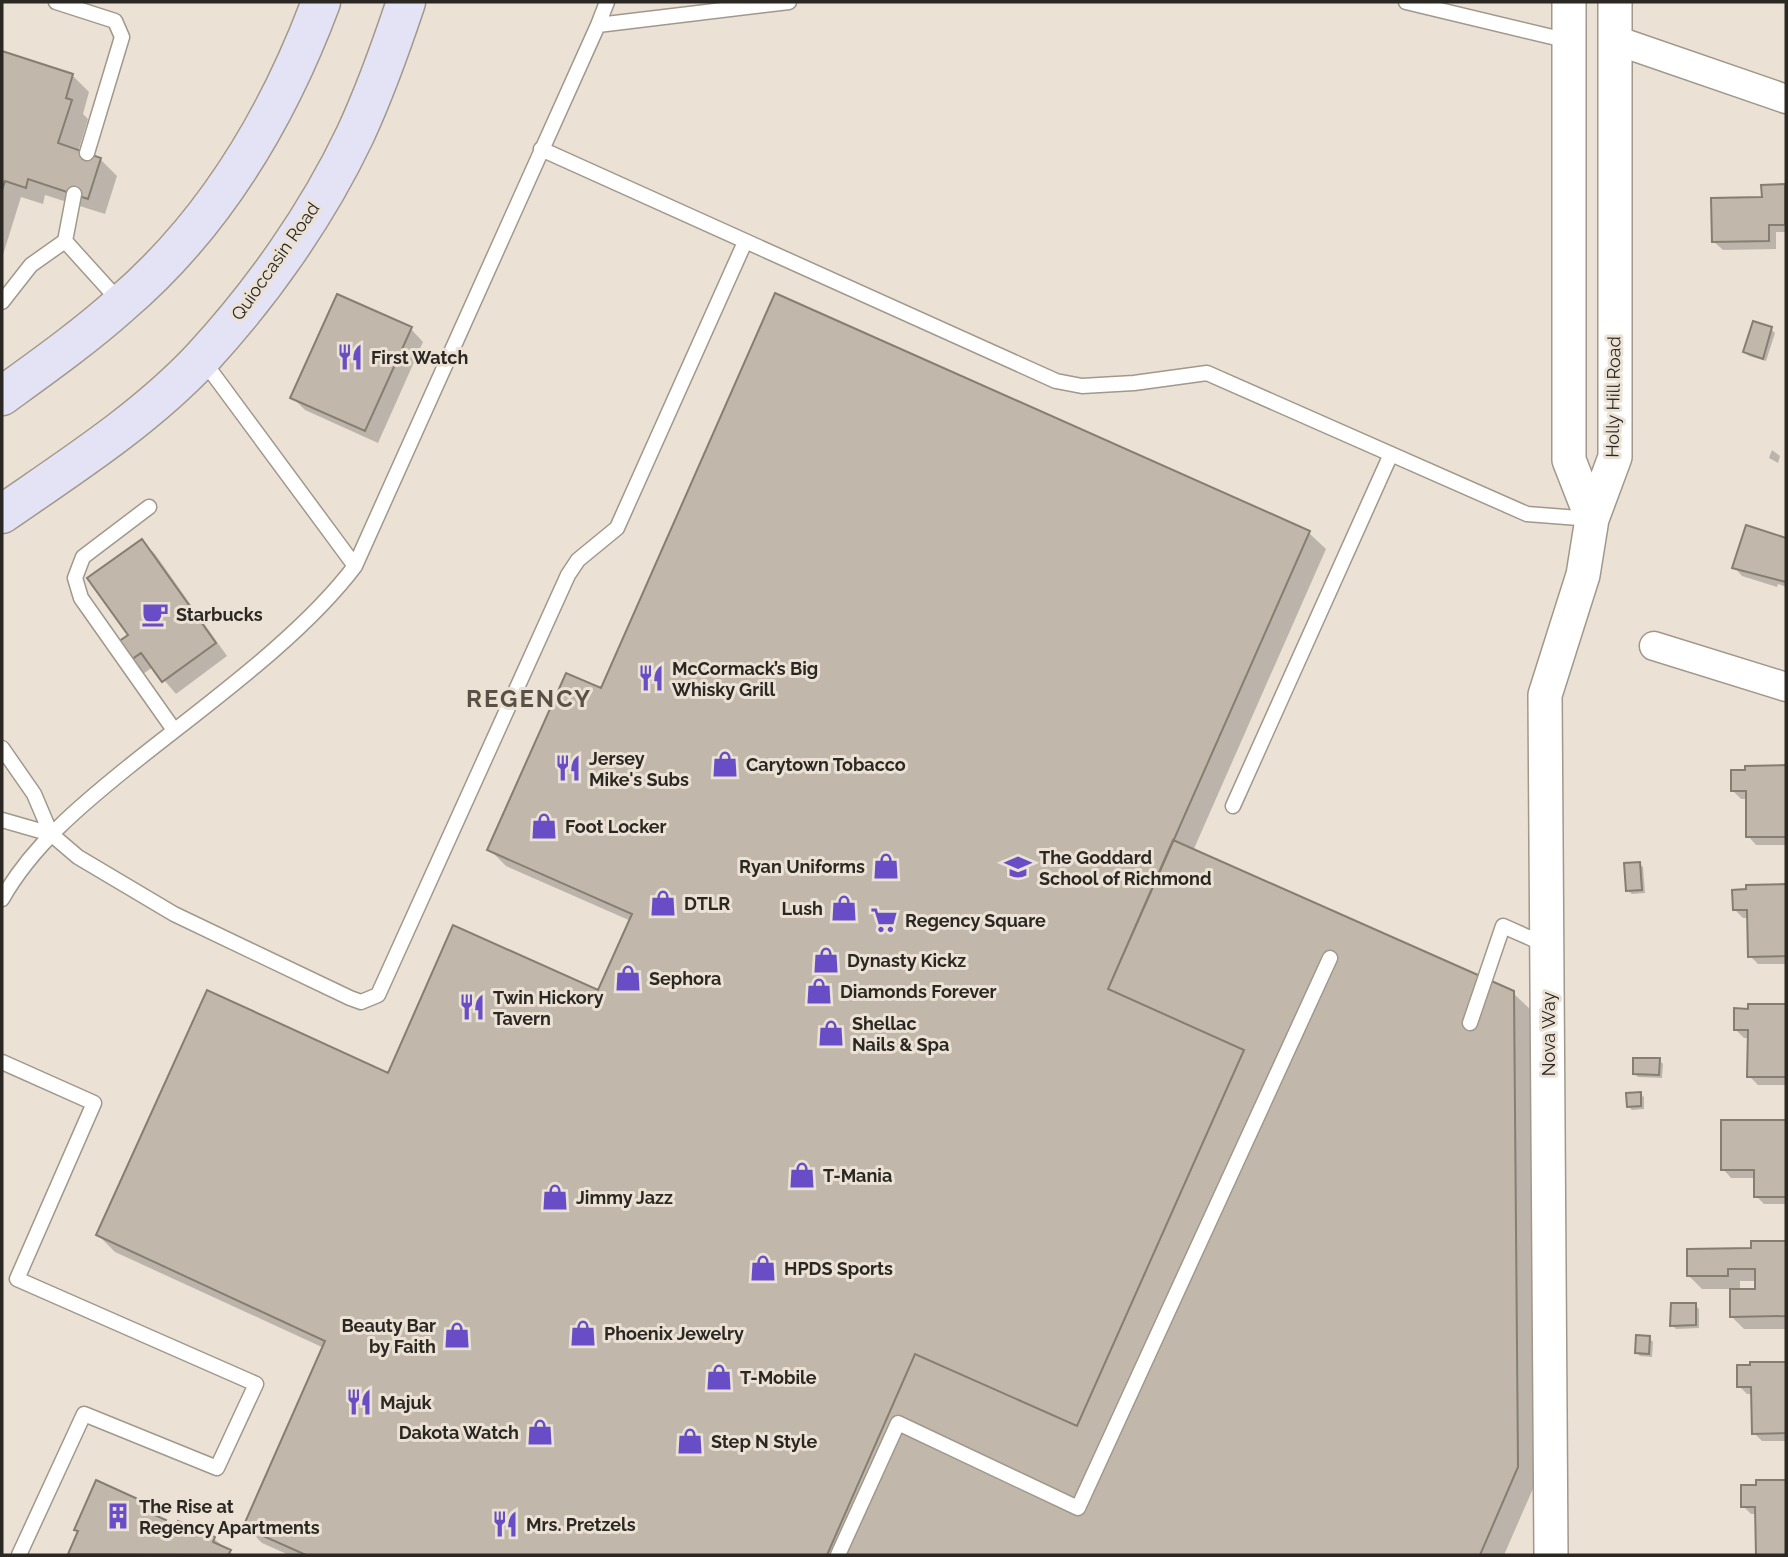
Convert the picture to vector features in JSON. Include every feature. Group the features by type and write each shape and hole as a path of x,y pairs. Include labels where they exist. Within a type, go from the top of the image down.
{"main road":[{"path":"2,396 122,304 188,237 247,157 303,49 321,2"},
{"name":"Quioccasin Road","path":"2,514 136,417 201,359 255,295 321,194 354,137 406,2"}],"street":[{"path":"1569,2 1569,460 1592,519"},
{"name":"Holly Hill Road","path":"1592,519 1615,457 1615,2"},
{"path":"1615,40 1786,99"},
{"name":"Nova Way","path":"1551,1555 1545,695 1583,575 1592,519"},
{"path":"1654,646 1786,687"}],"lane":[{"path":"56,2 115,21 122,37 87,153"},
{"path":"2,899 51,834 93,795 285,638 334,594 355,566 607,2"},
{"path":"598,26 674,9 789,2"},
{"path":"1406,2 1569,41"},
{"path":"541,149 1056,381 1082,386 1207,373 1527,514 1592,519"},
{"path":"2,302 31,265 65,241 74,194"},
{"path":"65,241 122,304"},
{"path":"2,820 51,834 78,857 174,914 350,998 361,1002 378,995 568,575 578,560 617,528 745,242"},
{"path":"201,359 355,566"},
{"path":"1233,806 1391,454"},
{"path":"149,507 83,557 75,578 81,598 174,730"},
{"path":"2,748 34,794 51,834"},
{"path":"1470,1023 1503,926 1547,945"},
{"path":"838,1555 898,1423 1078,1508 1330,958"},
{"path":"2,1062 94,1102 17,1279 256,1384 218,1468 83,1414 19,1555"}],"building":[{"path":"2,51 73,74 66,98 72,100 58,143 101,158 88,199 28,179 26,188 5,181 2,190"},
{"path":"1785,184 1785,225 1769,225 1769,241 1712,242 1711,198 1762,197 1761,185"},
{"name":"Regency Square","path":"775,293 1310,531 1108,989 1244,1050 1077,1426 915,1354 827,1555 306,1555 243,1527 325,1341 96,1235 207,990 388,1073 453,925 598,990 632,914 487,850 566,673 601,688"},
{"path":"337,294 412,327 365,431 290,398"},
{"path":"1753,321 1772,327 1763,359 1743,352"},
{"path":"1746,525 1786,538 1786,582 1732,568"},
{"path":"142,539 216,643 162,682 141,653 128,662 115,644 128,635 87,578"},
{"path":"1786,765 1786,837 1746,837 1746,791 1731,791 1731,770 1745,770 1745,766"},
{"path":"1173,840 1514,991 1518,1467 1480,1555 827,1555 915,1354 1077,1426 1244,1050 1108,989"},
{"path":"1640,862 1642,890 1626,891 1624,863"},
{"path":"1786,884 1786,956 1748,957 1747,910 1733,910 1732,890 1746,889 1746,885"},
{"path":"1748,1004 1786,1004 1786,1077 1747,1077 1748,1030 1734,1030 1734,1008 1748,1009"},
{"path":"1633,1058 1660,1058 1659,1075 1633,1074"},
{"path":"1641,1092 1641,1106 1627,1107 1626,1093"},
{"path":"1721,1120 1786,1120 1786,1197 1754,1197 1754,1170 1721,1170"},
{"path":"1751,1241 1786,1241 1786,1316 1730,1317 1730,1289 1755,1289 1755,1269 1728,1269 1728,1276 1687,1276 1687,1249 1751,1248"},
{"path":"1671,1303 1696,1303 1696,1325 1670,1326"},
{"path":"1636,1335 1650,1336 1649,1354 1635,1353"},
{"path":"1750,1362 1786,1362 1786,1433 1752,1434 1751,1387 1737,1387 1737,1365 1750,1365"},
{"name":"The Rise at Regency Apartments","path":"96,1480 151,1505 148,1512 166,1520 164,1525 174,1530 178,1521 215,1537 213,1542 231,1550 228,1555 68,1554 78,1531 74,1530"},
{"path":"1756,1480 1786,1480 1786,1555 1756,1555 1755,1507 1741,1507 1741,1485 1756,1485"}],"place":[{"name":"First Watch","path":"350,357"},
{"name":"Starbucks","path":"155,614"},
{"name":"McCormack’s Big Whisky Grill","path":"651,678"},
{"name":"Carytown Tobacco","path":"725,764"},
{"name":"Jersey Mike's Subs","path":"568,768"},
{"name":"Foot Locker","path":"544,826"},
{"name":"Ryan Uniforms","path":"886,866"},
{"name":"The Goddard School of Richmond","path":"1018,867"},
{"name":"DTLR","path":"663,903"},
{"name":"Lush","path":"844,908"},
{"name":"Regency Square","path":"884,920"},
{"name":"Dynasty Kickz","path":"826,960"},
{"name":"Sephora","path":"628,978"},
{"name":"Diamonds Forever","path":"819,991"},
{"name":"Twin Hickory Tavern","path":"472,1007"},
{"name":"Shellac Nails & Spa","path":"831,1033"},
{"name":"T-Mania","path":"802,1175"},
{"name":"Jimmy Jazz","path":"555,1197"},
{"name":"HPDS Sports","path":"763,1268"},
{"name":"Phoenix Jewelry","path":"583,1333"},
{"name":"Beauty Bar by Faith","path":"457,1335"},
{"name":"T-Mobile","path":"719,1377"},
{"name":"Majuk","path":"359,1402"},
{"name":"Dakota Watch","path":"540,1432"},
{"name":"Step N Style","path":"690,1441"},
{"name":"The Rise at Regency Apartments","path":"118,1516"},
{"name":"Mrs. Pretzels","path":"505,1524"}],"district":[{"name":"REGENCY","path":"529,698"}]}
